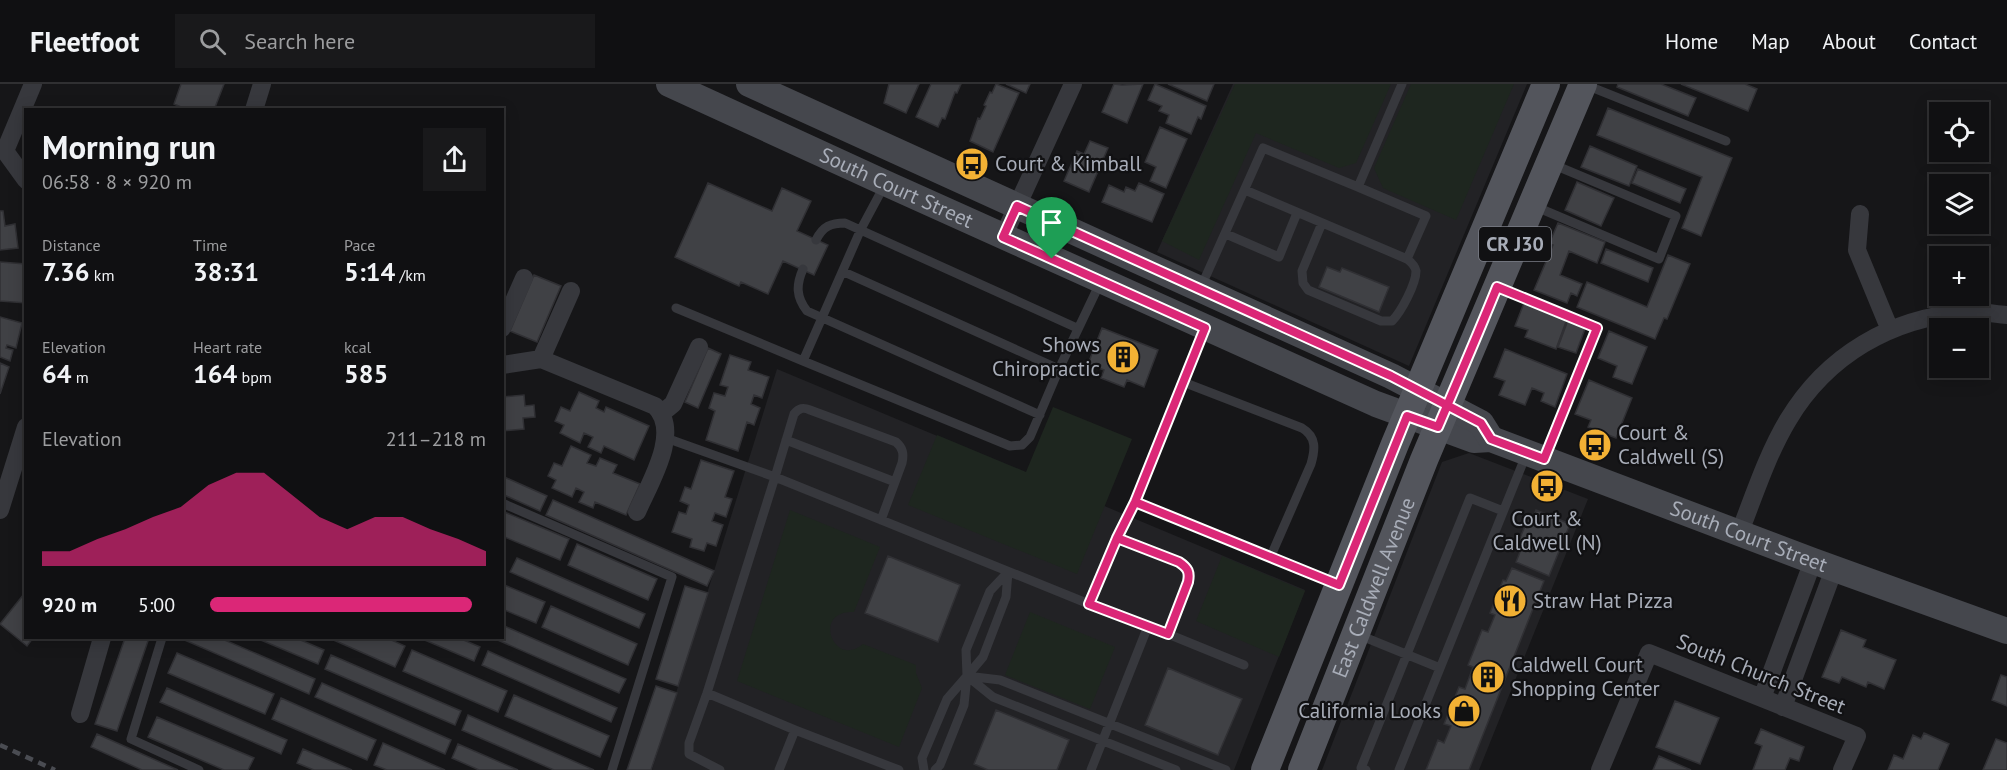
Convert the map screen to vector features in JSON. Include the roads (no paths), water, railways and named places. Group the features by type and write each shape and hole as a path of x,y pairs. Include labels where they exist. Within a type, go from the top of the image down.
{"main road":[{"name":"CR J30","path":"1418,389 1546,84"},
{"path":"1562,132 1562,90 1565,84"},
{"name":"CR J30","path":"1443,416 1583,84"},
{"name":"East Caldwell Avenue","path":"1265,770 1418,389"},
{"name":"East Caldwell Avenue","path":"1302,770 1443,416"}],"street":[{"path":"24,177 5,151 33,84"},
{"path":"255,108 262,84"},
{"name":"South Court Street","path":"669,84 1379,406 1407,416 1443,416 1481,423 1491,439 1823,565 2006,629"},
{"name":"South Court Street","path":"749,84 1418,389 1443,416"},
{"path":"1003,237 1072,84"},
{"path":"1860,214 1857,250 1890,330"},
{"path":"504,323 524,278"},
{"path":"541,359 571,291"},
{"path":"1739,534 1773,448 1788,420 1806,393 1834,365 1868,339 1925,318 1968,312 2007,315"},
{"path":"662,413 673,404 699,347"},
{"path":"504,365 541,359 655,406 662,413 666,424 666,438 637,512"},
{"path":"0,510 24,434"},
{"path":"1762,698 1823,565"},
{"path":"1783,707 1823,565"},
{"path":"80,714 102,639"},
{"name":"South Church Street","path":"1600,770 1649,653 1857,736 1842,770"}],"lane":[{"path":"1358,187 1402,84"},
{"path":"1583,84 1726,141"},
{"path":"1200,289 1263,148 1426,216 1407,259"},
{"path":"1532,206 1659,259 1677,216 1550,163"},
{"path":"803,361 861,229 885,183"},
{"path":"1245,190 1407,259 1416,269 1414,279 1400,313 1392,321 1381,321 1308,290 1303,283 1302,271 1322,223"},
{"path":"1226,234 1279,257 1297,213"},
{"path":"816,240 826,226 845,223 1077,328"},
{"path":"803,269 797,293 807,311 1040,415"},
{"path":"844,272 1059,369"},
{"path":"676,308 1016,447 1026,442 1040,415 1077,328 1101,281"},
{"path":"1399,770 1503,511 1535,456 1597,328 1497,287"},
{"path":"1089,604 1135,502 1205,328"},
{"path":"1183,382 1302,428 1313,438 1314,453 1311,464 1270,558"},
{"path":"720,770 689,754 689,743 707,693 794,414 798,409 804,407 896,442 901,447 904,455 881,520"},
{"path":"666,438 775,477 1244,665"},
{"path":"786,440 896,482"},
{"path":"1366,770 1361,768 1470,498 1503,511"},
{"path":"1135,502 1339,585"},
{"path":"504,504 672,578 612,770"},
{"path":"1117,538 1186,566 1190,574 1188,582 1168,634"},
{"path":"924,770 922,758 947,699 983,657 1006,597 1008,572"},
{"path":"935,770 940,765 964,705 967,676 966,650 990,591 1008,572"},
{"path":"1091,770 1148,626"},
{"path":"1355,633 1440,668"},
{"path":"162,639 130,739 199,770"},
{"path":"967,676 1000,680 1226,770"},
{"path":"967,676 993,697 1176,770"},
{"path":"707,693 899,770"},
{"path":"779,770 795,730"}],"railway":[{"path":"0,745 55,770"}],"place":[{"name":"Court & Kimball","path":"972,164"},
{"name":"Shows Chiropractic","path":"1123,357"},
{"name":"Court & Caldwell (S)","path":"1595,445"},
{"name":"Court & Caldwell (N)","path":"1547,486"},
{"name":"Straw Hat Pizza","path":"1510,601"},
{"name":"Caldwell Court Shopping Center","path":"1488,677"},
{"name":"California Looks","path":"1464,711"}]}
